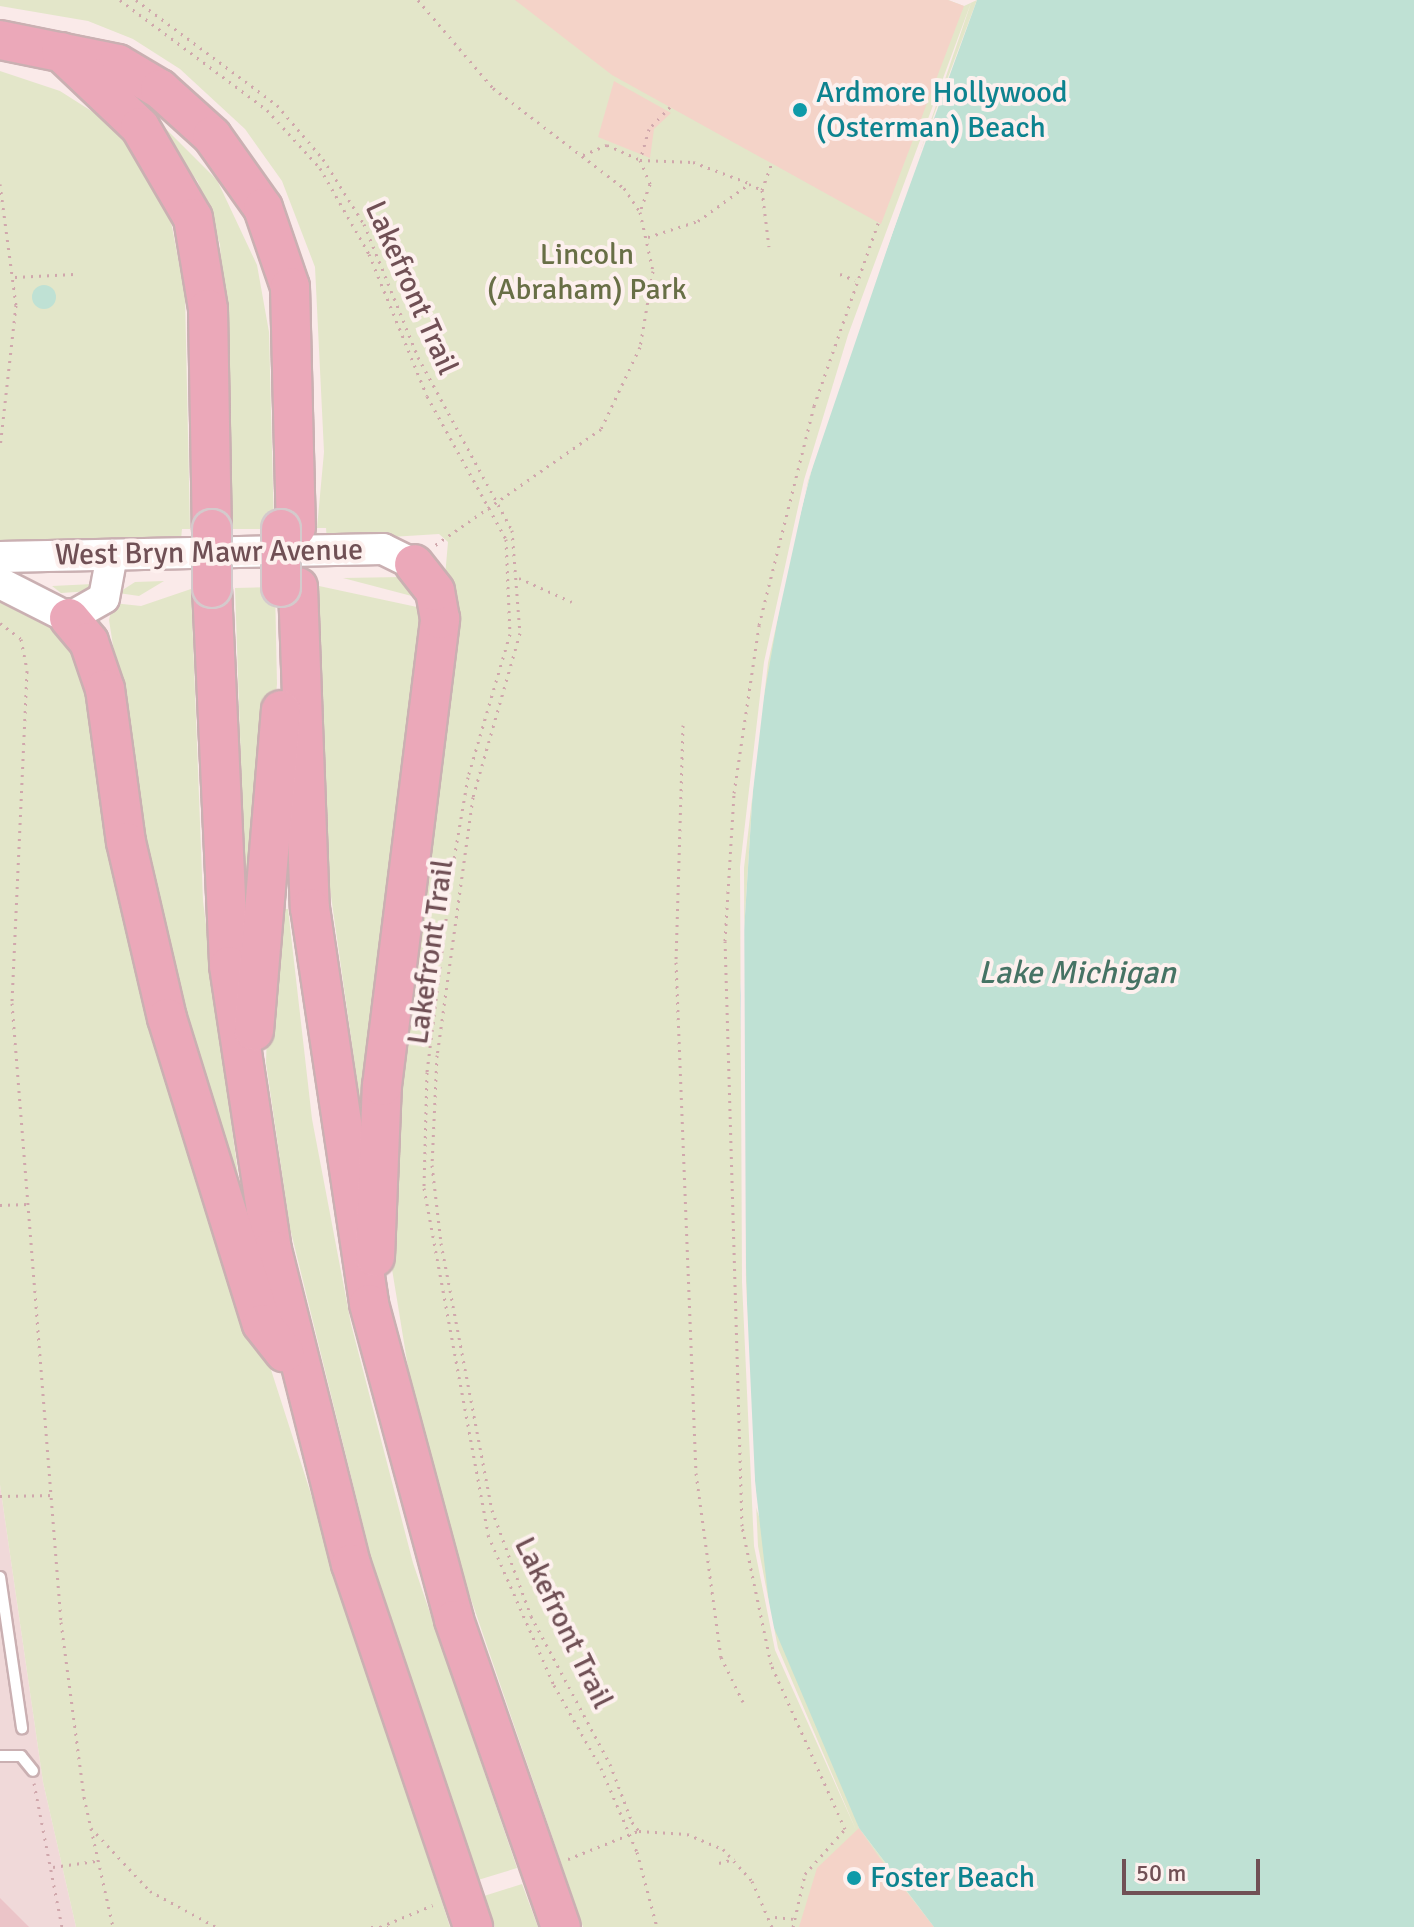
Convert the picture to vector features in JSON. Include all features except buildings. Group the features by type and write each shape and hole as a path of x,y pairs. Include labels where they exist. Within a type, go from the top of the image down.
{"highway":[{"path":"0,40 118,64 160,89 212,136 263,208 290,287 290,587 310,908 369,1304 454,1620 561,1927"},
{"path":"58,50 140,127 193,218 208,309 212,588 225,909 249,1113 296,1367 351,1564 473,1927"},
{"path":"369,1304 380,1223 382,1086 439,638 437,598 414,564"},
{"path":"249,1113 290,587"},
{"path":"69,618 101,671 146,942 226,1218 262,1324 296,1367"}],"main road":[{"name":"West Bryn Mawr Avenue","path":"0,557 383,549 414,564"},
{"path":"0,583 69,618 104,598 112,555"}],"lane":[{"path":"0,1577 22,1728"},
{"path":"0,1756 21,1756 33,1771"}],"path":[{"name":"Lakefront Trail","path":"120,0 267,110 320,168 369,254 427,396 489,505 510,555 510,634 468,777 452,871 427,1072 424,1188 488,1535 629,1836 657,1927"},
{"name":"Lakefront Trail","path":"136,0 277,105 323,159 364,224 418,357 512,530 519,578 520,633 479,770 452,926 437,1055 433,1190 497,1530 531,1616 639,1831"},
{"path":"414,564 489,505 587,444 608,420 647,320 653,271 648,237 640,212 583,155 493,88 418,0"},
{"path":"423,6 427,0"},
{"path":"640,212 650,184 640,160 647,133 670,107"},
{"path":"583,155 607,145 640,160 693,162 762,190"},
{"path":"769,247 762,190 772,162"},
{"path":"0,184 15,277 15,340 0,447"},
{"path":"648,237 698,221 749,184"},
{"path":"793,1927 805,1874 845,1829 771,1664 742,1526 725,941 734,793 759,625 814,406 855,280 878,223"},
{"path":"15,277 74,274"},
{"path":"840,274 855,280"},
{"path":"519,578 572,602"},
{"path":"0,623 21,639 27,671 12,1003 56,1495 69,1698 96,1861 113,1927"},
{"path":"683,725 676,962 696,1473 721,1657 743,1702"},
{"path":"0,1205 29,1204"},
{"path":"0,1496 56,1495"},
{"path":"33,1771 62,1927"},
{"path":"91,1828 150,1891 216,1927"},
{"path":"568,1859 639,1831 696,1836 734,1859 772,1927"},
{"path":"719,1863 734,1859"},
{"path":"53,1867 96,1861"},
{"path":"380,1927 433,1905"},
{"path":"775,1917 793,1919"},
{"path":"371,1927 388,1925"}],"shaded area":[{"path":"0,1485 43,1782 76,1927 0,1927"}],"green space":[{"name":"Lincoln (Abraham) Park","path":"0,0 948,0 964,6 977,0 851,336 801,507 756,741 740,995 754,1501 859,1828 934,1927 583,1927 458,1561 414,1404 392,1269 390,1206 448,542 439,534 327,541 326,528 317,528 324,452 315,267 282,181 245,129 180,69 133,39 88,21 0,6"},
{"path":"0,71 60,91 104,119 140,158 169,211 185,295 190,529 182,529 181,539 0,543"},
{"path":"138,101 217,180 257,265 269,332 274,529 233,529 220,244 198,182"},
{"path":"402,577 427,600 343,578"},
{"path":"164,581 139,596 118,593 135,582"},
{"path":"93,584 91,591 61,593 52,586"},
{"path":"319,586 431,610 366,1143 330,889"},
{"path":"275,587 277,684 257,881 245,881 235,588"},
{"path":"191,589 203,901 240,1190 161,952 109,620 113,603 141,606"},
{"path":"0,590 25,599 83,655 168,1049 450,1927 76,1927 43,1782 0,1485"},
{"path":"288,909 312,1119 351,1324 413,1563 517,1868 478,1880 379,1590 290,1228 266,1063 271,910"},
{"path":"522,1884 538,1927 495,1927 484,1896"}],"sand":[{"name":"Ardmore Hollywood (Osterman) Beach","path":"515,0 948,0 964,6 881,224 612,75"},
{"path":"614,81 671,113 654,129 650,158 598,137"},
{"name":"Foster Beach","path":"859,1828 934,1927 799,1927 817,1868"}],"water":[{"name":"Lake Michigan","path":"977,0 1414,0 1414,1927 934,1927 859,1828 771,1621 750,1438 740,995 756,741 787,566 824,422"},
{"path":"44,285 53,288 56,297 53,306 44,309 35,306 32,297 35,288"}],"pier":[{"path":"972,0 808,481 768,663 744,868 746,1281 758,1546 778,1648 856,1830 775,1650 754,1546 742,1282 740,867 764,662 804,480 848,335"}],"place":[{"name":"Ardmore Hollywood (Osterman) Beach","path":"800,110"},
{"name":"Foster Beach","path":"854,1878"}]}
